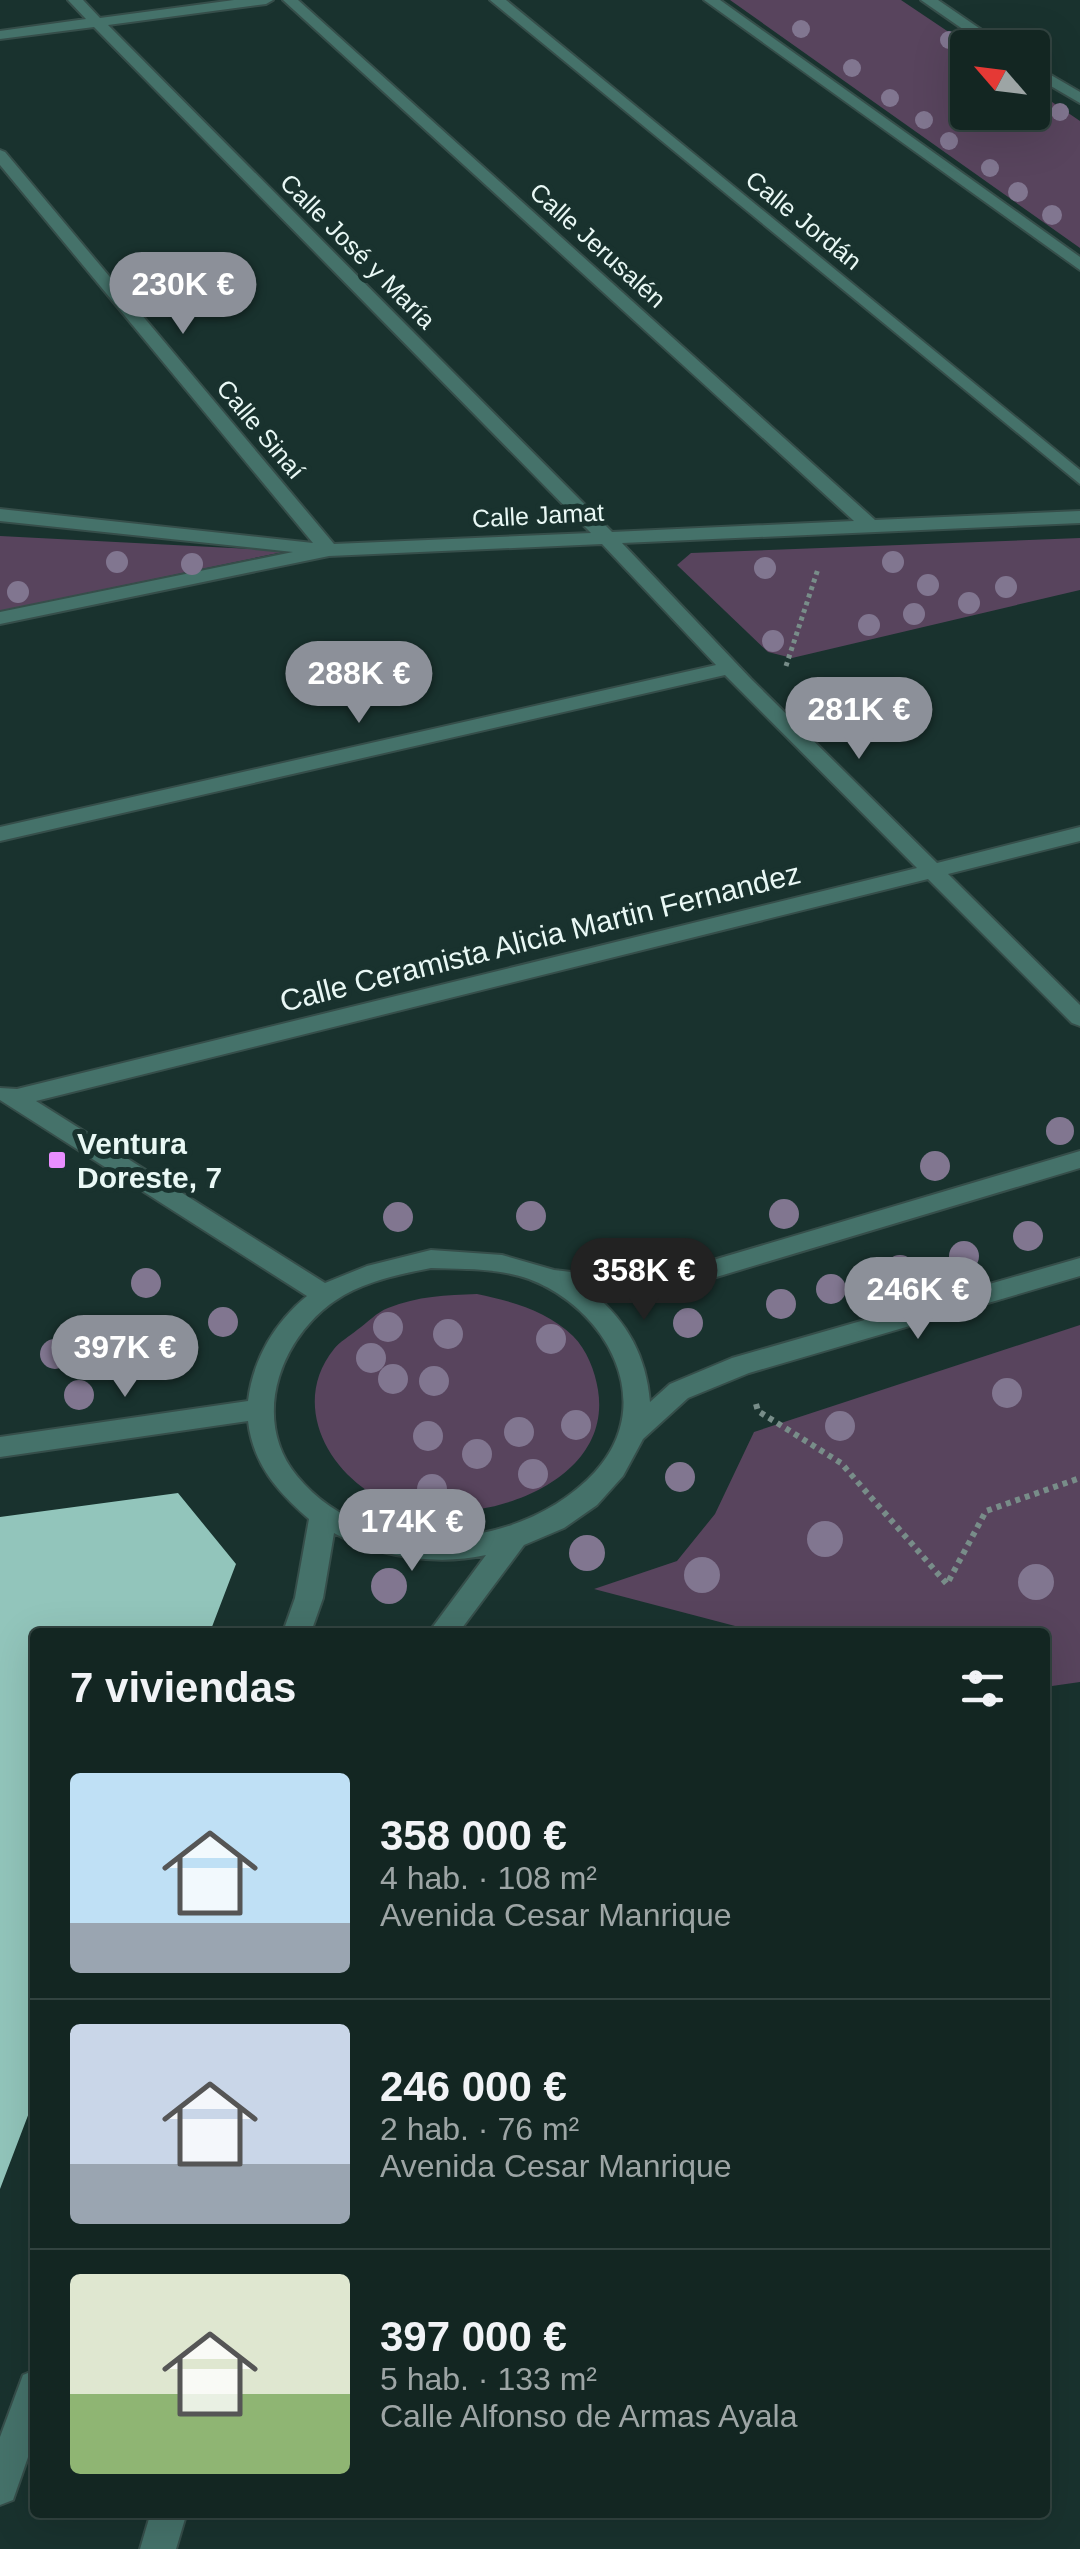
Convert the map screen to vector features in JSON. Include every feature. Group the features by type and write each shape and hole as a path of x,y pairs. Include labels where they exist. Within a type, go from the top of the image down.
{"street":[{"name":"Calle José y María","path":"75,0 606,536 737,676 1080,1018"},
{"path":"0,36 266,0"},
{"name":"Calle Jerusalén","path":"290,0 871,527"},
{"name":"Calle Jordán","path":"497,0 1080,479"},
{"path":"711,0 1080,264"},
{"path":"928,0 974,30"},
{"path":"1050,80 1080,99"},
{"name":"Calle Sinaí","path":"0,155 329,550"},
{"name":"Calle Jamat","path":"3,510 329,550 1080,518"},
{"path":"0,618 329,550"},
{"path":"0,834 737,676"},
{"name":"Calle Ceramista Alicia Martin Fernandez","path":"7,1094 1080,834"},
{"path":"7,1094 325,1296"},
{"path":"1080,1159 693,1275 596,1284 489,1260 431,1258 375,1271 325,1296 288,1327 266,1366 258,1408 266,1448 288,1485 322,1516 380,1540 446,1550 513,1540 568,1514 611,1477 635,1431 678,1391 741,1365 1080,1267"},
{"path":"544,1275 590,1303 622,1340 638,1384 635,1431"},
{"path":"0,1447 258,1408"},
{"path":"298,1628 309,1598 322,1516"},
{"path":"446,1628 513,1540"},
{"path":"0,2487 30,2401"},
{"path":"158,2549 168,2518"}],"path":[{"path":"737,676 785,668 832,528"},
{"path":"741,1365 758,1410 841,1463 946,1584 986,1511 1080,1478"}],"shaded area":[{"path":"730,0 901,0 950,33 950,130 1050,130 1050,101 1080,121 1080,248"},
{"path":"0,536 288,551 0,611"},
{"path":"1080,538 1080,590 792,658 768,652 677,565 691,553"},
{"path":"477,1294 540,1314 563,1327 578,1342 590,1361 598,1390 598,1420 588,1446 570,1468 547,1485 490,1507 433,1511 378,1497 347,1474 324,1442 315,1405 323,1367 339,1344 384,1310 421,1299"},
{"path":"1080,1325 1080,1682 1050,1686 1050,1628 743,1628 594,1589 677,1561 715,1514 754,1432"}],"building":[{"path":"178,1493 236,1564 212,1628 30,1628 30,2110 0,2189 0,1517"}],"place":[{"name":"Ventura Doreste, 7","path":"57,1160"}]}
